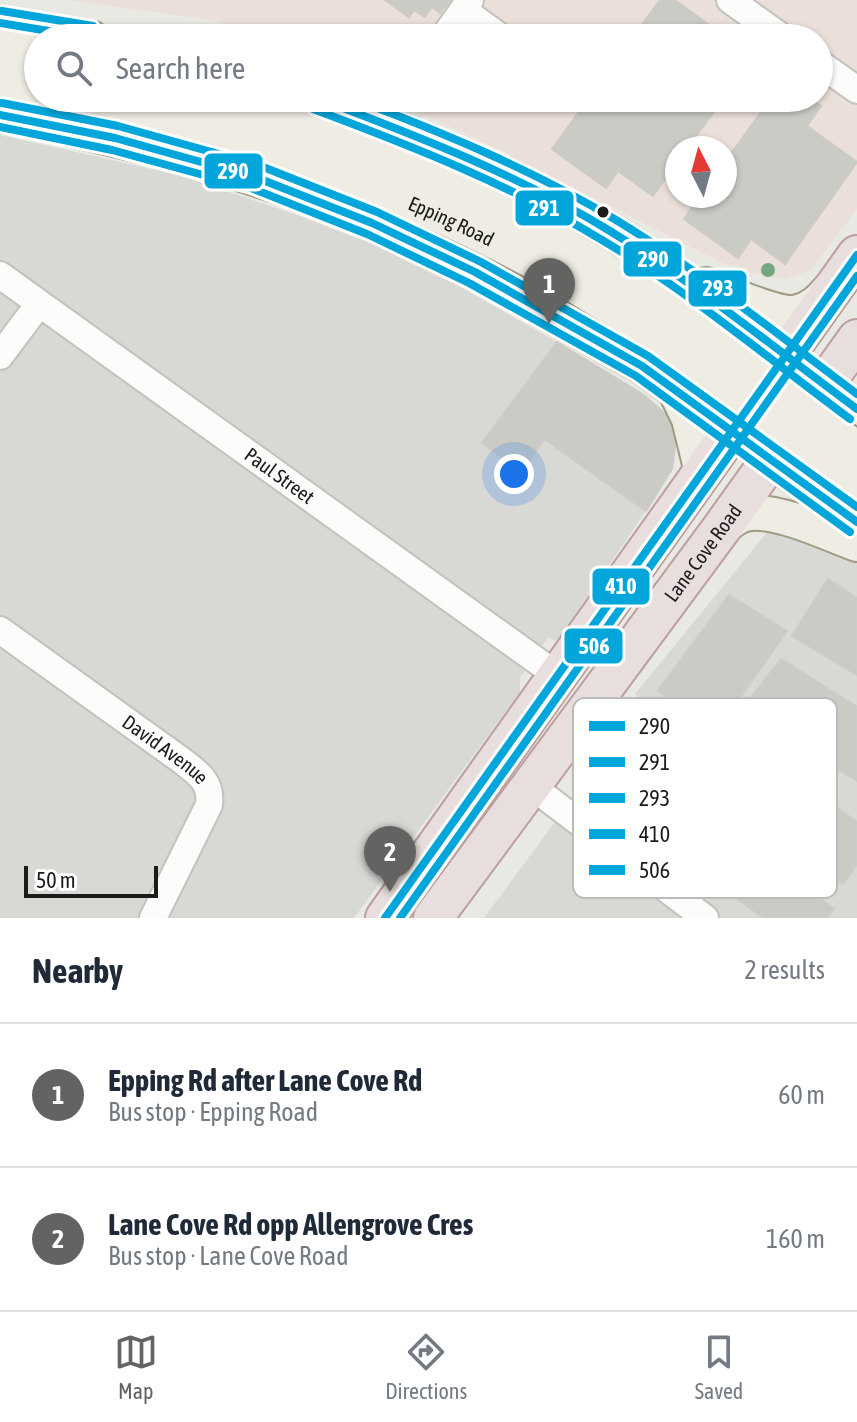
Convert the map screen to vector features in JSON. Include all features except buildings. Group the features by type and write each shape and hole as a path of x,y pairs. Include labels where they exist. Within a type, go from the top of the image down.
{"highway":[{"path":"385,918 847,268"},
{"name":"Lane Cove Road","path":"595,698 857,339"},
{"path":"784,356 823,384"},
{"path":"731,431 770,459"},
{"name":"Lane Cove Road","path":"433,918 573,727"}],"main road":[{"path":"0,23 24,27"},
{"path":"0,52 24,56"},
{"path":"0,83 24,87"},
{"name":"Epping Road","path":"137,112 253,143 380,190 508,248 674,331 857,446"},
{"name":"Epping Road","path":"253,112 405,167 502,211 593,263 674,331 852,506"},
{"path":"352,112 490,167 614,232 669,270 738,297 794,313 821,300 847,268"},
{"path":"0,115 190,157 312,197 475,272 674,331 784,356"},
{"path":"669,270 676,391 689,419 702,472"},
{"path":"823,384 857,409"},
{"path":"676,391 731,431"},
{"path":"852,506 831,493 828,472 844,449 857,446"},
{"path":"770,459 852,506"},
{"path":"721,529 744,514 766,515 792,520 857,544"}],"street":[{"path":"730,0 763,24"},
{"path":"453,24 467,5 487,24"},
{"path":"833,73 857,90"},
{"name":"Paul Street","path":"0,275 558,676"},
{"path":"0,356 39,304"},
{"name":"David Avenue","path":"0,630 181,760 208,783 211,794 209,805 153,918"},
{"path":"530,785 573,818"},
{"path":"679,898 705,918"}],"shaded area":[{"path":"68,0 857,0 857,209 811,270 785,279 734,269 490,145 418,112 833,112 833,24 226,24"},
{"path":"0,135 178,175 300,216 436,273 557,342 482,443 544,439 646,511 557,641 548,638 520,678 520,692 354,918 0,918"},
{"path":"769,530 857,557 857,918 484,918 573,797 573,898 837,898 837,698 640,698 635,694"}],"transit line":[{"name":"293","path":"2,11 81,24"},
{"name":"290","path":"0,23 24,27"},
{"name":"293","path":"2,103 24,107"},
{"name":"293","path":"47,112 118,126 258,165 377,212 481,262 648,356 857,507"},
{"name":"291","path":"321,112 424,152 568,220 697,303 850,419"},
{"name":"290","path":"353,112 467,158 540,192 610,231 735,317 857,409"},
{"name":"293","path":"388,112 486,153 616,220 708,282 857,394"},
{"name":"290","path":"0,115 115,138 255,177 372,223 475,272 642,366 857,522"},
{"name":"291","path":"0,127 112,150 251,188 367,234 469,283 636,376 850,532"},
{"name":"410","path":"385,918 857,255"},
{"name":"506","path":"400,918 857,276"}],"place":[{"name":"Epping Rd after Lane Cove Rd","path":"549,324"},
{"name":"Lane Cove Rd opp Allengrove Cres","path":"390,892"}]}
